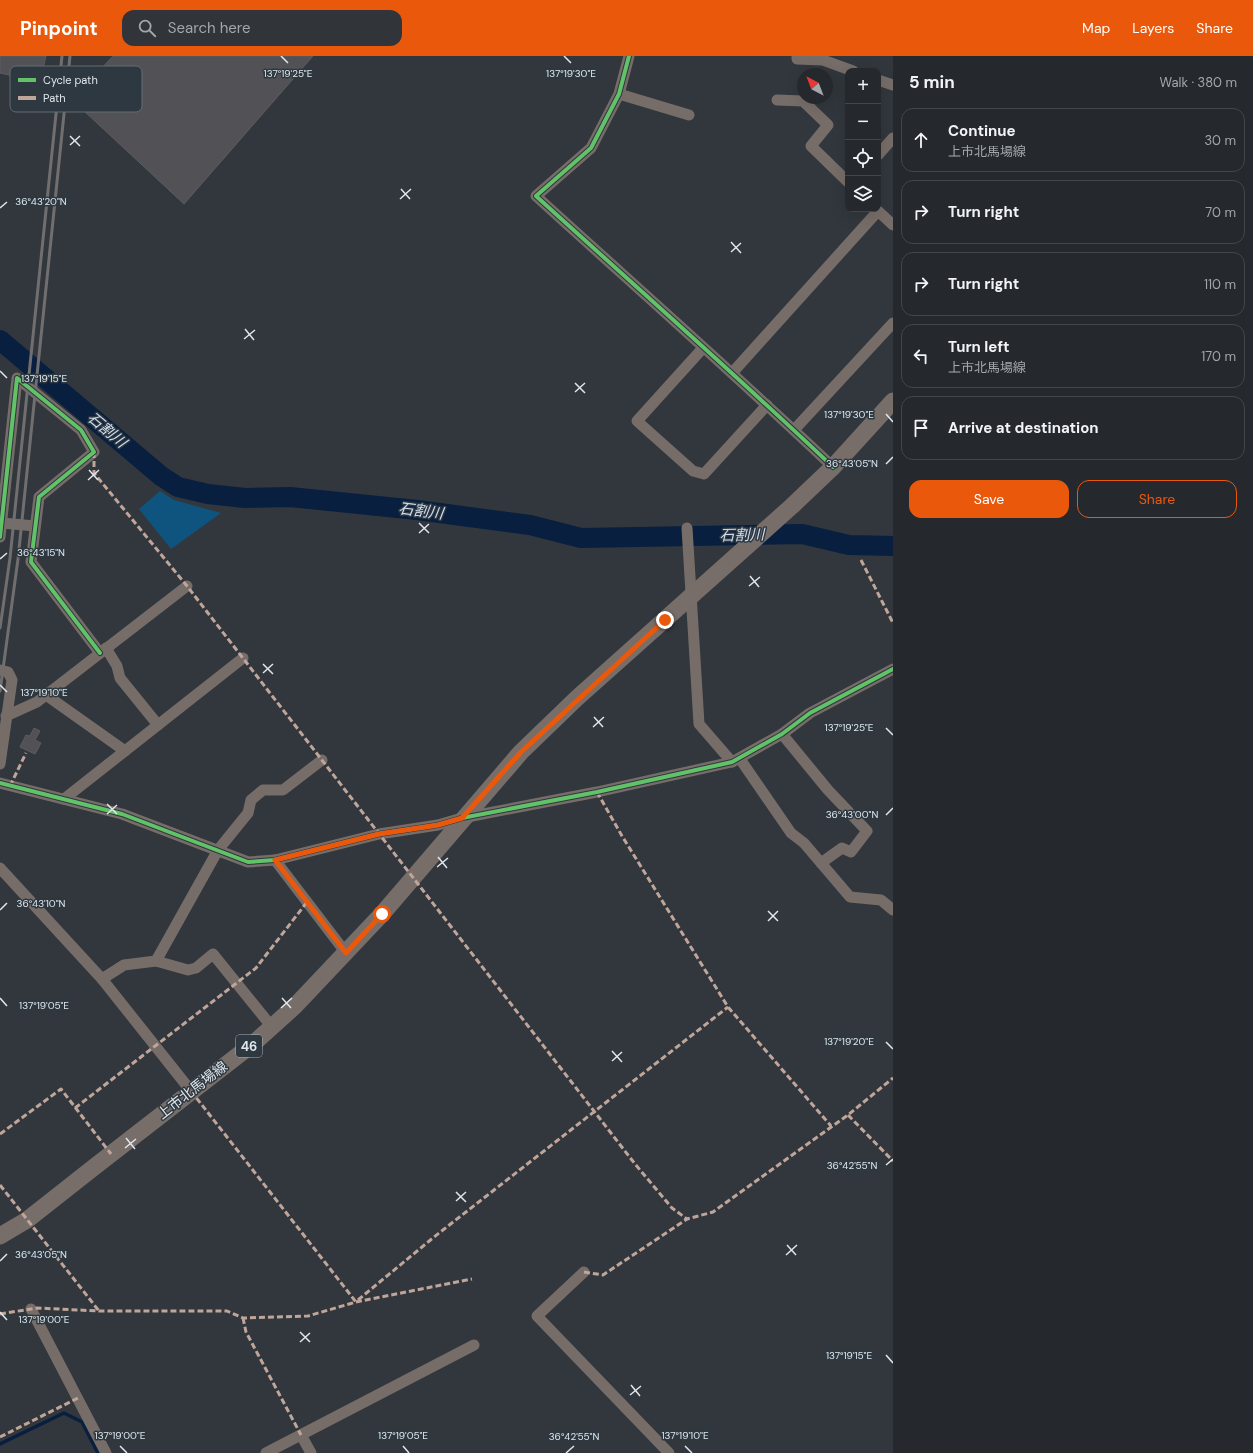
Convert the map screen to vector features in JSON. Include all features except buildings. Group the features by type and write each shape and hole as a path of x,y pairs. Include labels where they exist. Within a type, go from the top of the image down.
{"main road":[{"name":"上市北馬場線","path":"0,1236 27,1220 272,1027 295,1006 346,953 521,752 691,596 792,506 833,467 893,400"}],"street":[{"path":"629,56 619,94 591,148 536,196 703,348 733,372 833,467"},
{"path":"797,56 797,60 823,60 845,68"},
{"path":"881,81 893,85"},
{"path":"619,94 688,115"},
{"path":"777,100 803,101 828,125 810,146 845,179"},
{"path":"881,152 893,138"},
{"path":"733,372 875,212"},
{"path":"879,212 893,225"},
{"path":"794,430 893,323"},
{"path":"703,348 637,421 642,426 694,471 704,474 767,405"},
{"path":"0,537 17,378 81,430 94,452 39,497 31,562 103,651 117,666 120,678 158,725"},
{"path":"2,523 35,526"},
{"path":"687,528 699,724 736,760 791,833 804,843 850,897 881,900 893,910"},
{"path":"6,716 37,702 187,586"},
{"path":"64,799 242,658"},
{"path":"0,783 122,814 248,862 275,860 379,834 438,825 462,818 597,792 736,760 782,734 810,713 893,669"},
{"path":"0,670 8,672 12,680 0,764"},
{"path":"46,695 125,751"},
{"path":"782,734 828,790 867,831 851,852 842,848 821,863"},
{"path":"156,961 218,850 248,813 251,800 262,790 284,790 322,760"},
{"path":"275,860 346,953"},
{"path":"0,868 102,979 190,1091"},
{"path":"102,979 124,965 156,961 188,970 196,968 213,954 272,1027"},
{"path":"584,1272 538,1316 669,1453"},
{"path":"31,1309 106,1453"},
{"path":"266,1453 474,1345"},
{"path":"301,1435 311,1453"}],"shaded area":[{"path":"160,491 174,500 221,513 171,549 139,509"}],"waterway":[{"name":"石割川","path":"0,340 161,476 178,487 208,494 245,498 290,497 417,510 530,525 581,538 802,534 849,545 893,546"},
{"path":"0,1444 64,1413 82,1422 98,1453"}],"railway":[{"path":"61,66 62,56"},
{"path":"69,66 70,56"},
{"path":"0,628 10,558 56,112"},
{"path":"0,691 18,559 64,112"}],"marked path":[{"path":"94,452 94,473 187,586 635,1164 672,1208 687,1219"},
{"path":"861,560 893,623"},
{"path":"10,786 26,753"},
{"path":"597,792 622,836 728,1007 831,1126"},
{"path":"75,1108 256,968 307,902"},
{"path":"358,1300 434,1237 728,1007"},
{"path":"584,1272 603,1275 687,1219 713,1212 848,1115 893,1078"},
{"path":"0,1134 61,1089 111,1154"},
{"path":"191,1091 356,1302"},
{"path":"848,1115 893,1161"},
{"path":"0,1185 99,1311"},
{"path":"0,1314 37,1308 99,1311 227,1311 243,1318 308,1316 356,1302 472,1279"},
{"path":"243,1318 246,1332 301,1435"},
{"path":"0,1437 78,1398"}],"cycle path":[{"path":"629,56 619,94 591,148 536,196 723,365 833,467"},
{"path":"0,537 17,378 81,430 94,452 39,497 31,562 100,653"},
{"path":"0,783 122,814 248,862 275,860 379,834 438,825 462,818 597,792 732,762 782,734 810,713 893,669"}],"route":[{"path":"382,914 346,953 275,860 379,834 438,825 462,818 521,752 577,698 665,620"}]}
